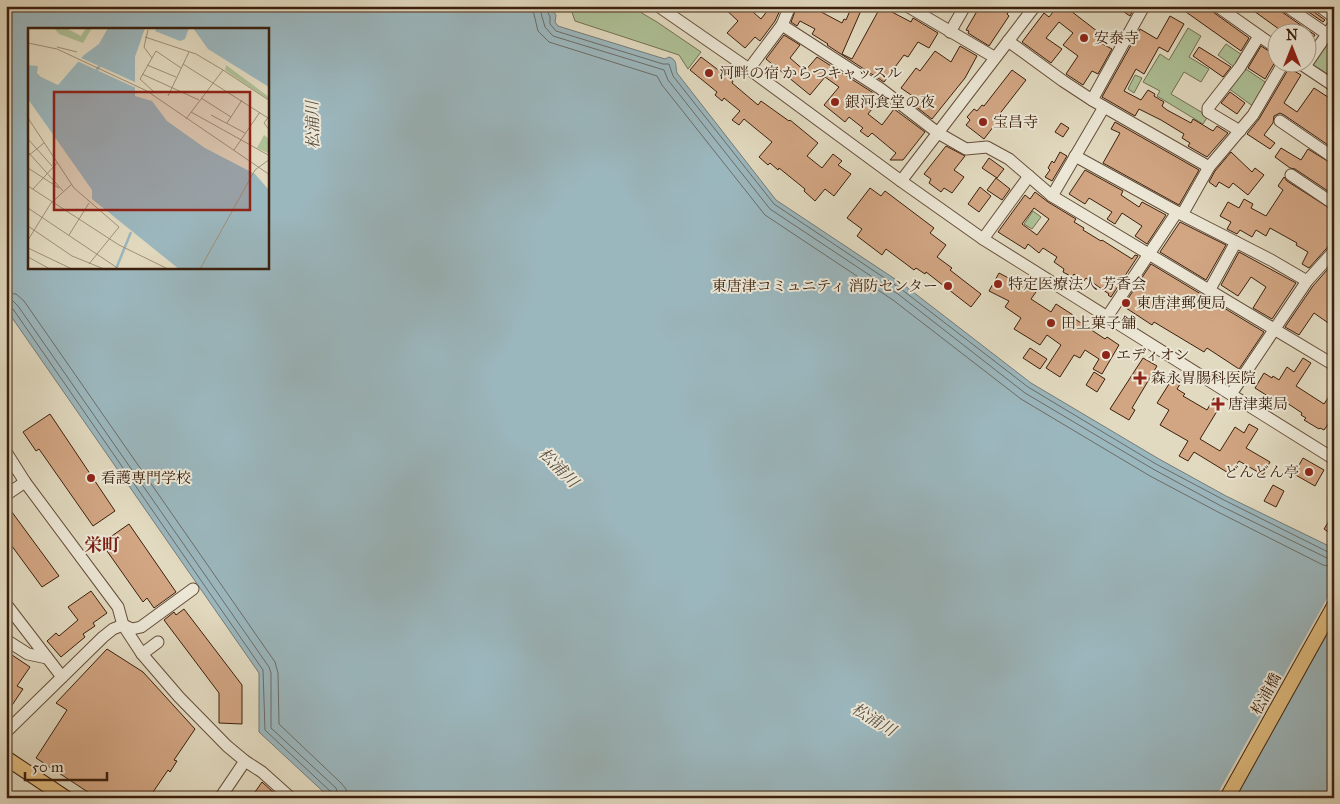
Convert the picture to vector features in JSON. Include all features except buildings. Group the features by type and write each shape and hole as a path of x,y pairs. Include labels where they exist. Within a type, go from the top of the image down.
{"main road":[{"name":"松浦橋","path":"1227,798 1334,606"},
{"path":"6,758 66,798"}],"street":[{"path":"658,6 671,10 748,69 983,239 1334,459"},
{"path":"748,69 782,25 790,6"},
{"path":"907,6 994,57"},
{"path":"950,32 965,6"},
{"path":"901,181 994,57 1035,6"},
{"path":"1092,100 1144,6"},
{"path":"1217,6 1268,42"},
{"path":"1286,6 1327,34"},
{"path":"1319,6 1334,16"},
{"path":"1318,45 1334,24"},
{"path":"782,25 881,89 938,132 966,149 987,147 1009,160 1052,196 1334,365"},
{"path":"1240,130 1208,112 1208,108 1240,67 1259,36"},
{"path":"1008,41 1092,100 1209,167"},
{"path":"1107,316 1180,213 1209,167 1254,115 1278,72"},
{"path":"1316,72 1334,86"},
{"path":"1052,196 1104,107"},
{"path":"1280,121 1334,158"},
{"path":"1075,156 1307,281"},
{"path":"1290,175 1334,204"},
{"path":"983,239 1029,176"},
{"path":"1210,290 1236,242"},
{"path":"1231,394 1307,281 1334,251"},
{"path":"6,452 118,607 124,626 142,654 220,739 292,798"},
{"path":"6,496 26,482"},
{"path":"6,732 103,637 114,629 124,626 132,629 141,627 193,589"},
{"path":"6,604 62,677"},
{"path":"6,640 28,654 47,658"},
{"path":"142,654 158,642"},
{"path":"220,798 245,761"}],"green space":[{"path":"570,6 630,6 701,52 688,69 679,55 575,21"},
{"path":"1188,28 1201,36 1189,57 1209,69 1201,82 1184,72 1171,94 1208,116 1203,124 1157,96 1160,91 1143,82 1160,54 1169,60"},
{"path":"1334,30 1334,78 1318,68 1318,53"},
{"path":"1226,44 1242,55 1234,67 1218,55"},
{"path":"1243,67 1265,82 1254,107 1228,88"},
{"path":"1135,75 1142,78 1134,93 1128,89"},
{"path":"1033,211 1041,217 1032,229 1024,224"}],"water":[{"name":"松浦川","path":"6,6 549,6 556,15 555,22 558,26 665,59 672,58 675,62 677,73 776,200 904,285 1031,383 1159,459 1226,496 1331,547 1334,551 1334,798 330,798 259,732 259,673 6,309"}],"pier":[{"path":"1334,586 1334,620 1234,798 1215,798"}],"place":[{"name":"安泰寺","path":"1084,38"},
{"name":"河畔の宿 からつキャッスル","path":"709,73"},
{"name":"銀河食堂の夜","path":"835,102"},
{"name":"宝昌寺","path":"983,122"},
{"name":"特定医療法人 芳香会","path":"998,284"},
{"name":"東唐津コミュニティ 消防センター","path":"948,286"},
{"name":"東唐津郵便局","path":"1126,303"},
{"name":"田上菓子舗","path":"1051,323"},
{"name":"エディオン","path":"1106,355"},
{"name":"森永胃腸科医院","path":"1140,378"},
{"name":"唐津薬局","path":"1218,404"},
{"name":"どんどん亭","path":"1309,472"},
{"name":"看護専門学校","path":"91,478"}],"district":[{"name":"栄町","path":"102,545"}]}
